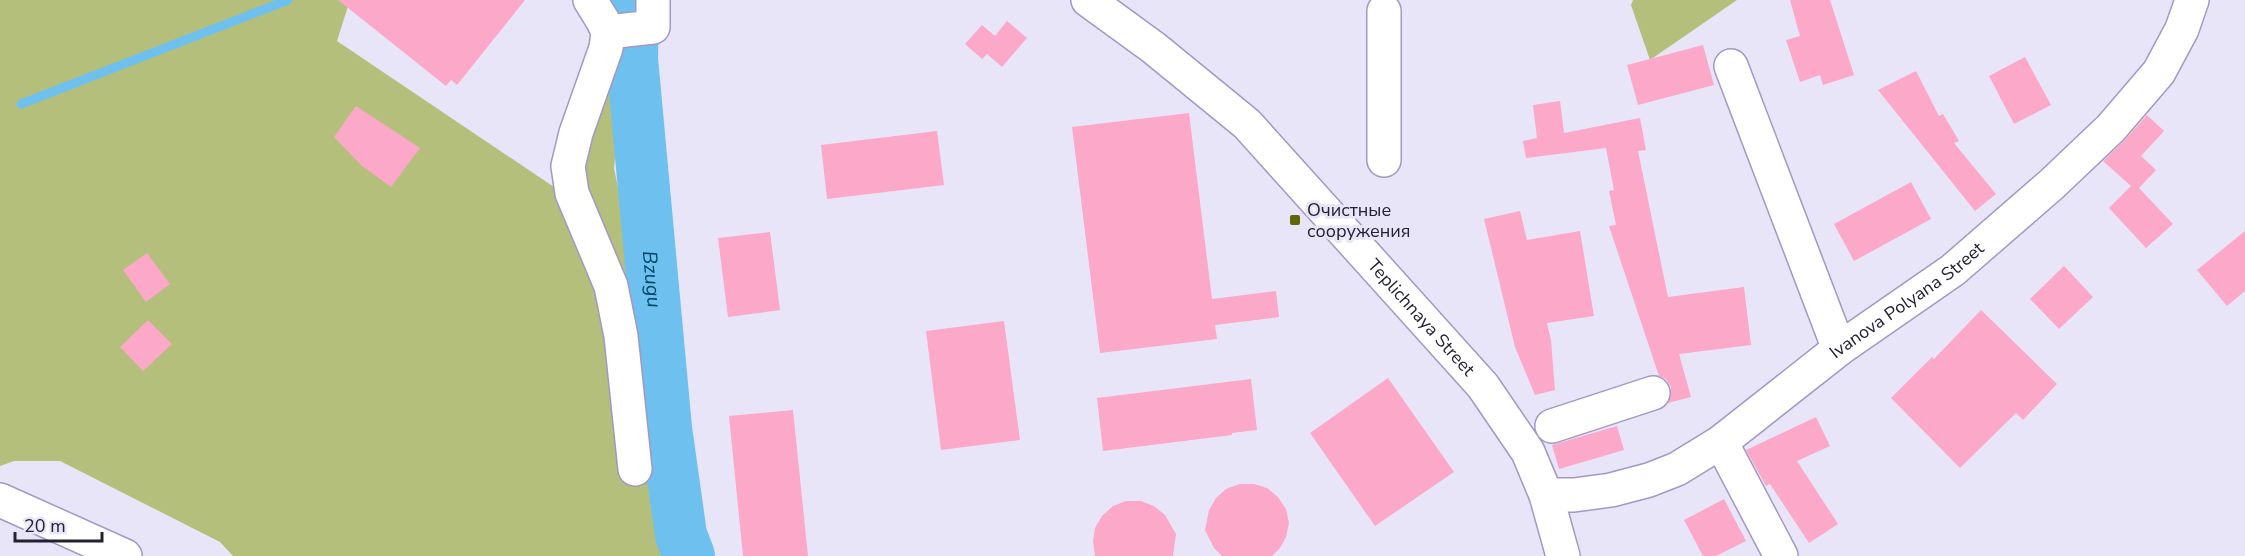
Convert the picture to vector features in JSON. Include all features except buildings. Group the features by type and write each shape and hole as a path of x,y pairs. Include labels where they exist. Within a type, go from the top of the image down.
{"street":[{"path":"590,0 608,32 606,48 576,133 568,166 572,193 611,286 621,336 635,469"},
{"name":"Teplichnaya Street","path":"1088,0 1154,48 1247,124 1299,179 1483,386 1528,452 1546,495 1563,556"},
{"name":"Ivanova Polyana Street","path":"1546,495 1574,495 1611,490 1649,480 1677,469 1721,442 1839,349 1953,270 2052,184 2111,128 2159,72 2182,29 2192,0"},
{"path":"1384,11 1384,160"},
{"path":"608,32 653,13"},
{"path":"1731,66 1839,349"},
{"path":"1552,426 1653,393"},
{"path":"1721,442 1781,556"},
{"path":"0,500 126,556"}],"green space":[{"path":"0,0 350,0 337,41 557,189 625,63 614,168 693,556 233,556 220,542 60,461 14,461 0,466"},
{"path":"1633,0 1737,0 1650,60 1631,5"}],"waterway":[{"path":"21,104 288,0"},
{"name":"Bzugu","path":"633,0 632,59 666,428 681,535 689,556"}],"place":[{"name":"Очистные сооружения","path":"1295,220"}]}
